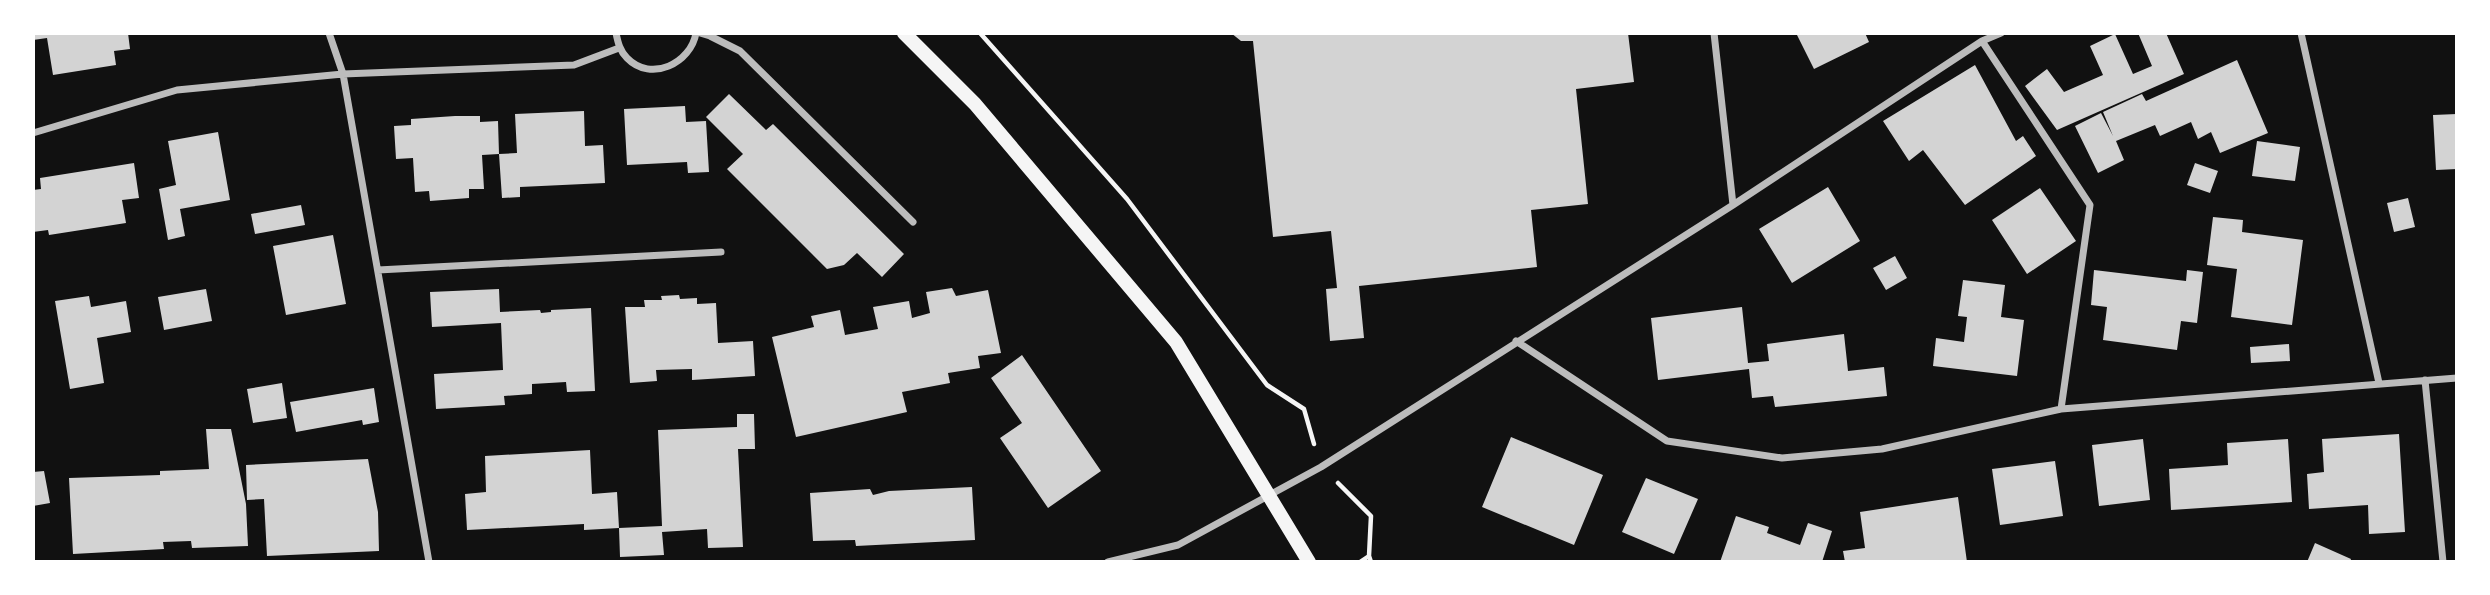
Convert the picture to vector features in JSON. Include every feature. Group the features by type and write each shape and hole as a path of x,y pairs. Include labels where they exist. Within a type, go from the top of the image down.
{"main road":[{"path":"904,33 975,104 1176,342 1309,562"}],"street":[{"path":"329,33 343,74 429,562"},
{"path":"616,33 619,48 634,63 647,68 671,66 687,56 698,33 740,51 913,222"},
{"path":"1714,33 1732,205"},
{"path":"1108,562 1178,545 1321,467 1732,205 1982,41 2001,33"},
{"path":"2301,33 2379,383"},
{"path":"1982,41 2090,205 2061,409"},
{"path":"33,132 177,90 343,74 574,65 619,48"},
{"path":"378,270 721,252"},
{"path":"1516,341 1667,442 1782,458 1882,449 2061,409 2457,378"},
{"path":"2425,380 2443,562"}],"path":[{"path":"980,33 1127,199 1267,385 1304,409 1321,467 1371,516 1370,559 1360,562"}],"building":[{"path":"33,33 128,33 130,49 114,51 116,65 53,75 47,38 33,40"},
{"path":"1231,33 1628,33 1634,82 1576,89 1588,204 1531,210 1537,267 1359,286 1364,338 1330,341 1326,289 1337,288 1331,231 1273,237 1253,41 1241,41"},
{"path":"1796,33 1865,33 1869,42 1814,69"},
{"path":"2138,33 2166,33 2184,74 2057,130 2025,86 2047,69 2064,92 2103,75 2090,46 2115,34 2133,74 2152,66"},
{"path":"2237,60 2268,133 2220,153 2211,132 2198,139 2191,122 2160,136 2155,125 2116,141 2124,160 2098,173 2075,126 2101,113 2113,136 2103,112 2142,94 2146,101"},
{"path":"1975,65 2016,141 2023,136 2036,156 1965,205 1923,150 1909,161 1883,121"},
{"path":"729,94 766,130 773,124 904,254 882,277 857,253 844,265 827,269 727,169 743,154 706,117"},
{"path":"685,106 686,122 706,121 709,172 688,173 687,162 627,165 624,109"},
{"path":"584,111 585,146 603,145 605,183 520,187 520,197 502,198 499,154 517,153 515,114"},
{"path":"2457,114 2457,169 2436,170 2433,115"},
{"path":"480,116 480,122 498,121 499,154 482,155 484,189 469,189 469,198 430,201 429,191 415,192 413,158 396,159 394,126 411,125 411,119"},
{"path":"218,132 230,200 180,209 185,236 168,240 159,189 176,185 168,141"},
{"path":"2257,141 2300,147 2295,181 2252,176"},
{"path":"134,163 139,198 122,200 126,223 49,235 48,230 33,232 33,190 41,189 40,178"},
{"path":"2195,163 2218,171 2210,193 2187,185"},
{"path":"1828,187 1860,241 1792,283 1759,229"},
{"path":"2040,188 2076,241 2027,274 1992,220"},
{"path":"2408,198 2415,227 2394,232 2387,203"},
{"path":"301,205 305,225 255,234 251,214"},
{"path":"2213,217 2243,220 2242,232 2303,240 2292,325 2231,317 2237,269 2207,265"},
{"path":"333,235 346,304 286,315 273,246"},
{"path":"1895,256 1907,278 1886,290 1873,268"},
{"path":"2094,270 2186,281 2187,270 2203,272 2197,323 2181,321 2177,350 2103,340 2107,307 2091,305"},
{"path":"1963,280 2005,285 2001,317 2024,320 2017,376 1933,366 1936,338 1964,342 1967,317 1958,316"},
{"path":"952,288 956,296 988,290 1001,353 978,356 980,368 948,373 950,383 902,392 907,412 796,437 772,337 814,327 811,316 840,310 845,335 878,329 873,307 909,301 912,318 930,313 926,292"},
{"path":"206,289 212,321 164,330 158,297"},
{"path":"499,289 500,312 540,310 541,313 591,308 595,391 567,392 566,382 532,384 532,394 504,396 505,405 436,409 434,374 503,370 501,323 432,327 430,292"},
{"path":"679,295 680,299 697,298 697,304 716,303 718,343 753,341 755,376 692,380 692,369 656,370 657,381 630,383 625,307 645,307 644,300 662,300 661,296"},
{"path":"89,296 91,307 126,301 131,332 97,338 104,383 70,389 55,301"},
{"path":"1742,307 1748,363 1769,361 1767,344 1844,334 1848,371 1884,367 1887,396 1775,407 1773,396 1752,398 1749,369 1658,380 1651,318"},
{"path":"2289,344 2290,361 2251,363 2250,347"},
{"path":"1022,355 1101,471 1048,508 1000,438 1022,423 991,378"},
{"path":"282,383 287,418 253,423 247,389"},
{"path":"374,388 379,422 363,425 362,420 296,432 290,402"},
{"path":"737,414 754,414 755,449 738,449 743,547 708,548 707,529 662,532 664,555 620,557 619,528 662,526 658,430 737,427"},
{"path":"206,429 231,429 246,504 248,546 192,548 191,541 163,542 164,549 73,554 69,478 160,475 160,471 209,469"},
{"path":"2399,434 2405,532 2369,534 2368,505 2309,509 2307,474 2324,472 2322,439"},
{"path":"1511,437 1603,475 1574,545 1482,507"},
{"path":"2143,439 2150,500 2099,506 2092,445"},
{"path":"2288,439 2292,502 2171,510 2169,469 2228,465 2227,443"},
{"path":"590,450 592,494 617,492 619,528 584,530 584,524 467,530 465,494 486,492 485,456"},
{"path":"368,459 378,512 379,551 267,556 264,499 247,500 246,465"},
{"path":"2055,461 2063,516 2000,525 1992,469"},
{"path":"44,471 50,503 33,506 33,472"},
{"path":"1646,478 1698,499 1674,554 1622,532"},
{"path":"972,487 975,540 856,546 855,540 813,541 810,493 870,489 873,495 889,491"},
{"path":"1958,497 1967,562 1845,562 1843,551 1865,548 1860,512"},
{"path":"1736,516 1769,527 1767,533 1800,545 1808,523 1832,531 1822,562 1720,562"},
{"path":"2315,543 2351,559 2350,562 2307,562"}]}
